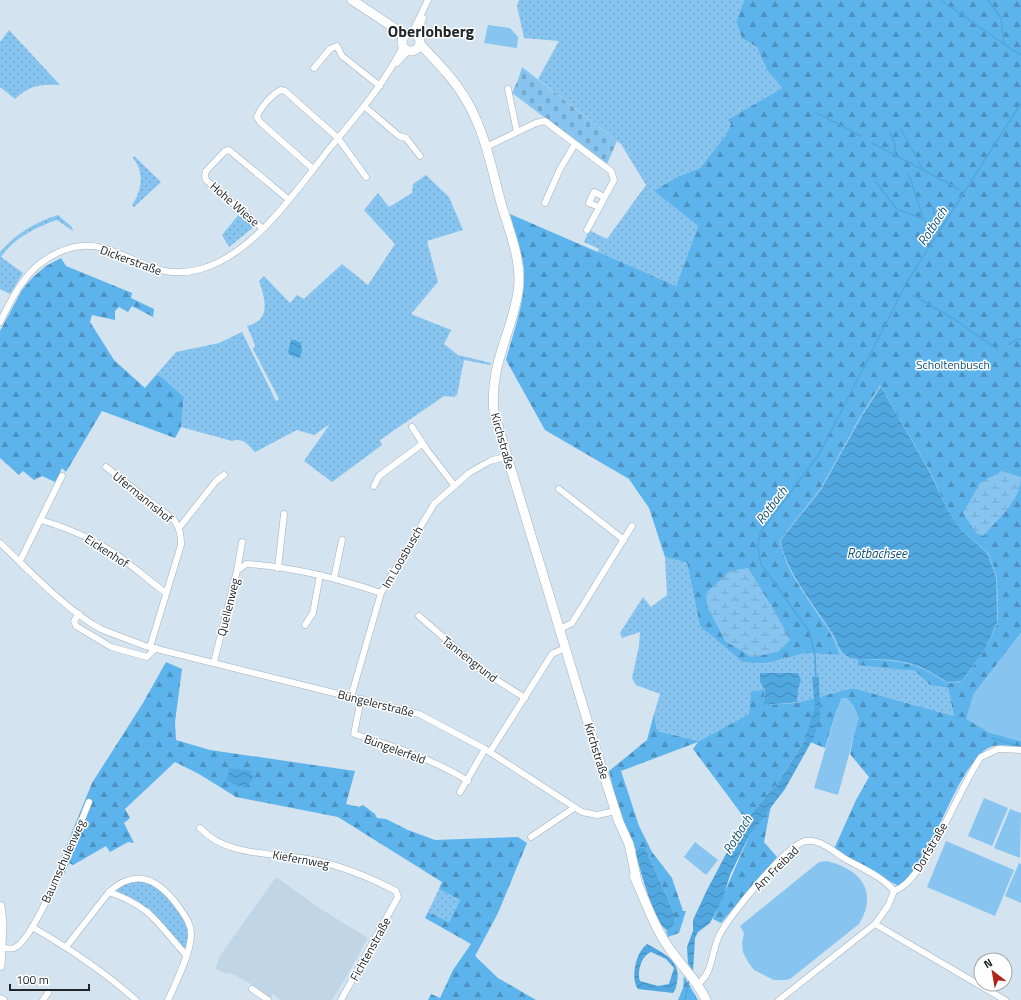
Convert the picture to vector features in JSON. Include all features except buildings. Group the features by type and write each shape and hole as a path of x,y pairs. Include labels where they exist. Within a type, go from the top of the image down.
{"street":[{"name":"Kirchstraße","path":"352,0 440,64 451,76 468,103 486,147 515,252 519,276 518,293 493,380 492,398 494,413 560,629 564,648 619,822 629,844 637,881 653,921 667,945 696,982 706,1000"},
{"name":"Dickerstraße","path":"0,322 28,274 45,260 67,248 92,246 103,248 164,272 180,273 199,270 220,262 247,242 288,199 365,107 410,42 427,2"},
{"path":"314,68 330,49 337,46 342,56 380,86"},
{"path":"508,89 517,132"},
{"path":"313,169 260,122 257,117 259,112 277,92 281,90 285,91 338,138 366,177"},
{"path":"365,107 399,136 406,138 420,156"},
{"path":"486,147 536,123 545,122 610,171 614,180 587,230"},
{"path":"545,203 560,169 575,144"},
{"name":"Hohe Wiese","path":"262,228 206,180 206,171 225,150 229,150 288,199"},
{"path":"599,207 588,204 594,192 604,197"},
{"path":"412,427 422,444 454,485"},
{"path":"374,486 379,476 422,444"},
{"name":"Im Loosbusch","path":"351,697 381,593 434,504 469,473 490,461 507,456"},
{"name":"Ufermannshof","path":"106,467 174,520 179,528"},
{"path":"79,614 74,621 76,626 111,647 147,657 154,653 153,647 166,593 181,545 179,528 216,481 224,474"},
{"path":"20,561 62,476"},
{"path":"559,490 624,540"},
{"path":"278,568 284,514"},
{"name":"Eickenhof","path":"41,520 71,529 93,540 115,553 166,593"},
{"path":"560,629 572,623 632,526"},
{"path":"334,578 342,540"},
{"path":"237,571 242,542"},
{"name":"Büngelerstraße","path":"0,543 79,614 101,628 153,647 419,714 487,750 574,808 589,815 616,811"},
{"name":"Quellenweg","path":"214,662 237,571 246,564 334,578 381,593"},
{"path":"305,625 313,613 320,575"},
{"name":"Tannengrund","path":"419,616 481,670 525,698"},
{"path":"460,792 487,750 525,698 552,654 564,648"},
{"name":"Büngelerfeld","path":"361,699 354,734 408,751 453,772 468,781"},
{"name":"Dorfstraße","path":"782,998 875,924 888,906 894,891 908,882 924,861 981,757 998,749 1021,750"},
{"name":"Baumschulenweg","path":"2,948 14,948 21,943 32,927 52,891 89,802"},
{"path":"532,837 574,808"},
{"name":"Kiefernweg","path":"200,828 209,838 236,848 311,859 356,872 396,891 398,897"},
{"name":"Am Freibad","path":"696,982 705,979 709,971 712,953 719,935 745,899 769,871 797,845 806,841 818,842 883,881 894,891"},
{"path":"66,947 116,885 130,880 143,879 154,881 166,891 190,925 191,936 186,955 168,1000"},
{"path":"109,892 141,906 155,917 186,955"},
{"name":"Fichtenstraße","path":"341,1000 398,897"},
{"path":"0,906 2,948 0,966"},
{"path":"875,924 993,997 1005,1000"},
{"path":"32,927 66,947 99,970 136,1000"},
{"path":"252,989 261,998 268,1000"},
{"path":"43,1000 48,993"},
{"path":"0,998 4,1000"},
{"path":"782,998 791,1000"}],"shaded area":[{"path":"276,877 321,909 368,938 332,1000 281,1000 273,994 271,998 251,984 229,972 227,974 215,969 221,954"}],"green space":[{"path":"519,0 744,0 736,22 742,38 757,47 767,70 782,88 727,120 731,124 725,136 700,168 677,177 654,191 698,226 676,286 597,253 599,249 584,242 589,230 607,239 646,185 621,144 538,79 559,41 524,38 517,6"},
{"name":"Scholtenbusch","path":"744,0 1021,0 1021,633 973,695 988,732 1021,741 1021,747 1004,745 992,746 979,755 971,765 955,792 927,850 900,887 834,849 856,800 869,777 850,754 854,736 842,698 825,748 805,740 779,781 746,820 693,749 698,742 621,771 639,826 652,852 672,878 683,911 686,911 679,933 668,937 666,931 668,931 674,913 645,848 641,847 636,850 619,811 609,771 647,740 654,714 657,731 699,741 749,714 751,691 764,690 765,705 796,703 853,688 954,716 948,688 930,685 915,671 858,665 858,659 884,660 905,663 925,670 947,683 962,682 985,649 998,622 997,577 988,553 962,531 948,511 931,473 880,385 860,417 820,489 780,540 787,564 793,576 830,633 840,655 806,653 767,663 743,662 700,626 687,563 665,557 649,508 629,479 545,430 506,360 519,315 524,281 522,255 510,214 676,286 698,226 654,191 677,177 700,168 725,136 731,124 727,120 782,88 767,70 757,47 742,38 736,22"},
{"path":"488,25 510,28 518,37 517,48 484,43"},
{"path":"9,30 60,85 36,86 20,94 15,99 0,87 0,42"},
{"path":"522,67 617,141 607,164 512,93"},
{"path":"134,156 161,182 134,207 132,205 140,188 141,175 137,163 133,158"},
{"path":"426,175 449,197 463,230 427,241 438,282 411,314 451,330 444,344 458,355 491,363 490,365 464,360 457,395 454,397 444,396 380,440 382,445 332,482 304,461 330,424 314,435 297,430 255,452 248,444 242,441 232,441 181,427 184,397 162,377 156,375 176,352 219,343 242,332 276,401 279,399 253,349 255,345 247,326 260,319 265,308 259,281 264,276 290,303 297,295 304,299 342,264 368,285 395,244 364,210 378,193 389,207 412,193 413,184"},
{"path":"240,213 255,226 229,247 222,235"},
{"path":"58,215 72,227 73,231 57,220 33,230 12,244 1,257 23,273 10,294 0,289 0,252 14,238 27,229"},
{"path":"61,258 66,266 132,293 131,298 154,309 153,317 132,306 128,312 119,307 115,311 115,320 92,315 90,322 114,360 145,388 156,375 162,377 184,397 181,427 175,438 102,411 66,472 62,468 55,482 42,476 34,480 23,471 19,475 0,458 0,331 22,290 33,277 46,266"},
{"name":"Rotbachsee","path":"880,385 931,473 948,511 962,531 988,553 997,577 998,622 985,649 962,682 947,683 925,670 895,661 858,659 858,664 915,671 930,685 948,688 954,716 853,688 796,703 764,705 764,690 751,691 749,714 699,741 657,731 654,714 660,694 636,685 632,678 639,646 640,632 622,638 620,633 643,597 651,607 667,595 665,557 687,563 700,626 767,663 806,653 840,655 830,634 787,561 783,553 780,540 820,489 860,417"},
{"path":"1002,471 1021,477 1020,486 1013,502 984,536 976,533 963,513 980,483"},
{"path":"748,568 774,610 790,640 778,652 752,657 725,641 707,606 706,593 730,571"},
{"path":"1021,633 1021,741 988,732 966,719 973,695"},
{"path":"166,662 182,669 175,722 176,740 210,750 355,771 346,804 359,807 363,805 375,814 377,818 386,819 408,830 435,840 518,837 527,843 498,913 475,956 498,978 536,1000 428,1000 431,994 440,998 453,970 471,944 425,918 428,912 449,922 460,900 439,889 442,882 338,817 236,797 199,774 175,762 125,809 130,818 124,823 134,843 128,842 110,852 106,846 73,865 69,863 61,880 54,876 92,783 143,703"},
{"path":"842,698 847,698 854,706 859,718 838,795 814,788 836,712"},
{"path":"984,798 1008,808 992,846 968,836"},
{"path":"771,805 764,842 777,857 721,923 713,919 749,836"},
{"path":"1010,809 1021,813 1020,858 994,848"},
{"path":"946,841 1014,870 995,916 927,887"},
{"path":"695,842 718,860 706,875 684,857"},
{"path":"827,861 849,870 863,883 867,901 865,912 859,924 790,979 774,980 754,970 743,952 742,943 744,933 740,926 819,862"},
{"path":"1019,863 1021,864 1021,903 1005,896"},
{"path":"139,880 158,889 176,907 188,929 189,939 185,948 180,946 181,944 175,937 173,937 149,908 146,908 115,890 125,884"},
{"path":"439,889 460,900 449,922 428,912"},
{"path":"684,976 698,1000 678,1000 683,988"}],"water":[{"path":"291,340 301,343 302,350 300,358 290,355 288,352"},
{"name":"Rotbachsee","path":"881,387 930,473 948,511 962,531 987,553 996,577 997,622 985,649 962,681 947,682 923,668 907,662 879,659 855,659 845,654 794,576 784,552 781,540 821,490 861,418"},
{"path":"760,673 798,673 801,680 798,689 797,702 764,705 765,690 760,682"},
{"path":"812,677 819,677 820,717 814,737 785,789 749,836 730,875 723,898 710,923 698,932 695,938 693,971 688,963 687,947 693,931 693,920 735,837 746,820 779,781 805,740 815,707"},
{"path":"230,768 251,771 253,778 248,786 237,786 226,780"},
{"path":"641,847 645,848 674,913 674,923 668,931 663,926 653,908 645,884 636,855 636,850"},
{"path":"647,944 665,954 674,963 677,968 678,975 676,988 673,993 638,989 634,978 634,972 637,959","holes":["651,952 666,959 674,968 669,984 658,986 640,981 639,973 642,961 648,954"]}],"waterway":[{"path":"988,0 1001,18 1004,44 1021,55"},
{"path":"942,1 1004,44"},
{"name":"Rotbach","path":"816,679 815,656 810,633 761,564 758,548 760,533 820,453 907,282 1021,103"},
{"path":"817,113 861,136"},
{"path":"901,129 922,168"},
{"path":"890,132 895,144 895,154"},
{"path":"872,143 959,189"},
{"path":"908,172 923,218"},
{"path":"875,181 897,209 923,219 931,227"},
{"path":"923,234 935,221 933,207"},
{"path":"914,296 954,319 998,350"},
{"path":"1008,345 1017,339 1021,339"},
{"path":"992,738 1014,745"},
{"name":"Rotbach","path":"685,1000 689,980"}],"district":[{"name":"Oberlohberg","path":"431,31"}]}
